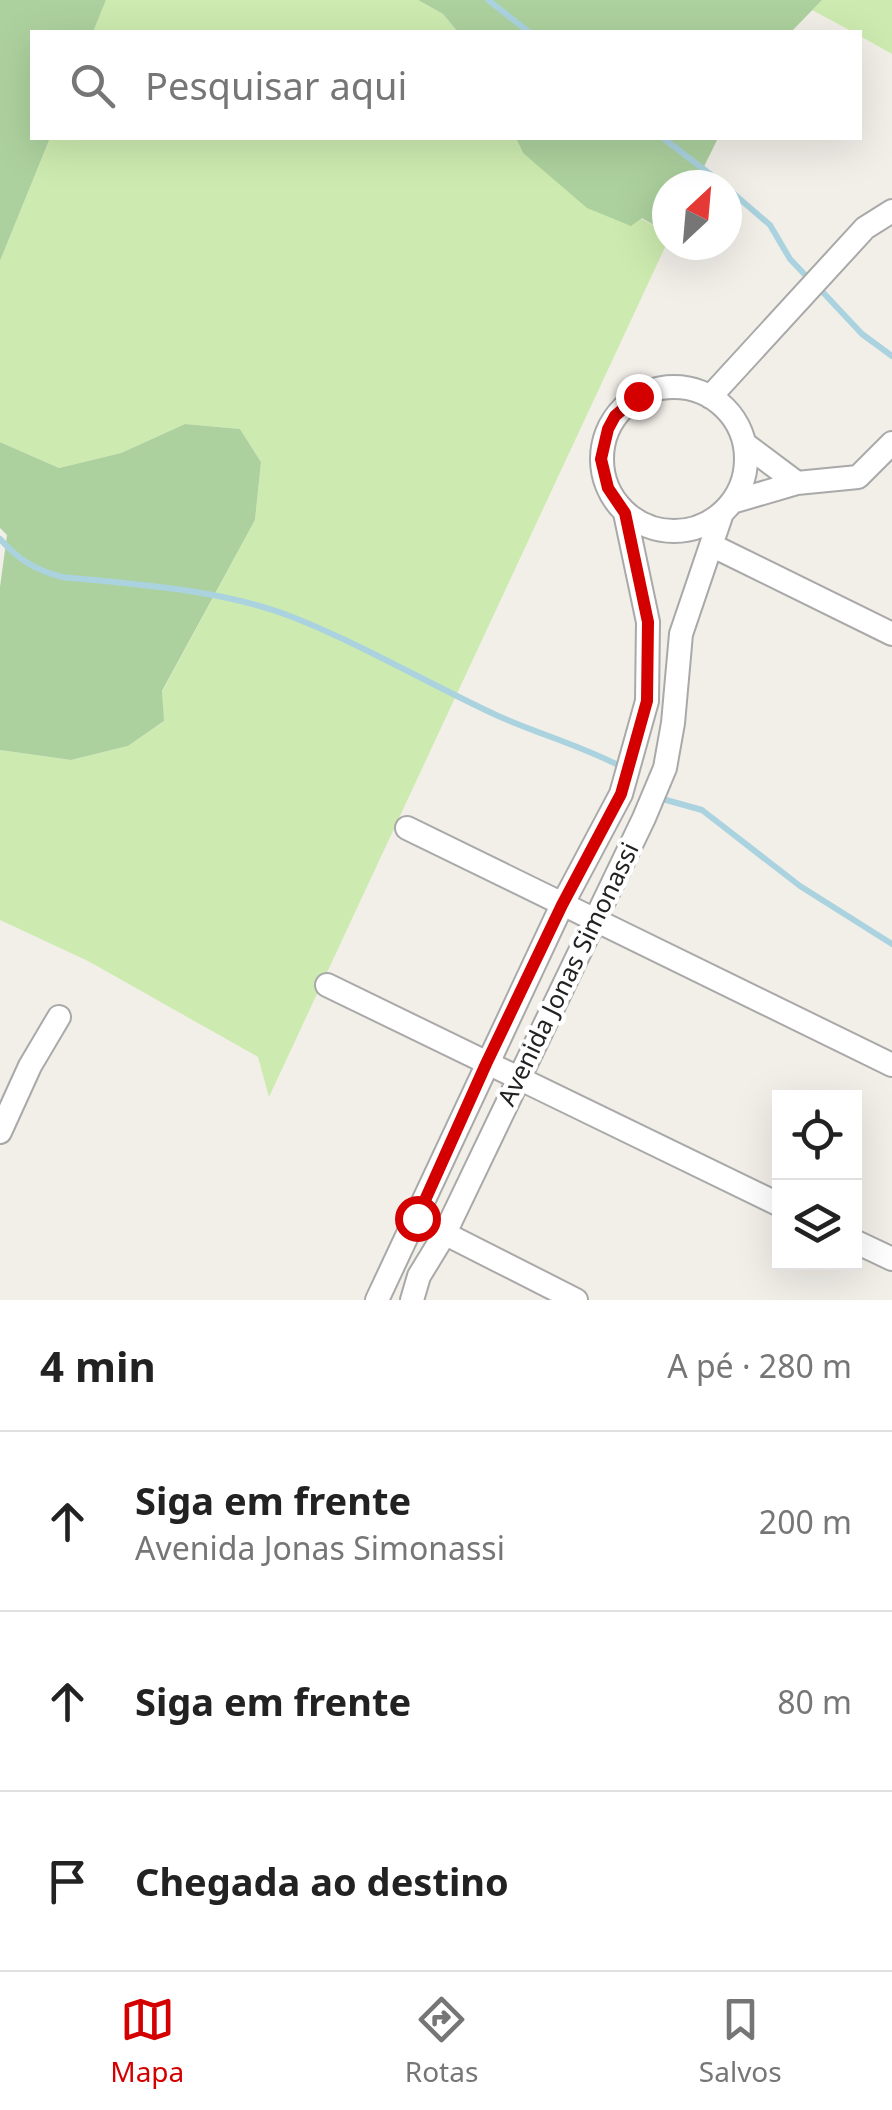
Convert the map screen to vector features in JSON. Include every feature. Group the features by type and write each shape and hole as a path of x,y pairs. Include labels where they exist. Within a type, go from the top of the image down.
{"street":[{"path":"710,397 865,228 892,212"},
{"path":"728,508 745,475 745,444 733,417 710,397 696,390 666,387 638,396 615,416 603,444 603,474 615,501 625,513 652,528 681,531 710,522 728,508 796,483 858,477 892,443"},
{"path":"745,444 796,483"},
{"name":"Avenida Jonas Simonassi","path":"412,1300 419,1276 444,1235 665,768 681,634 728,508"},
{"name":"Avenida Jonas Simonassi","path":"377,1300 562,905 621,794 647,701 648,622 625,513"},
{"path":"711,546 892,634"},
{"path":"407,828 892,1065"},
{"path":"327,985 772,1201"},
{"path":"0,1132 30,1066 60,1017"},
{"path":"417,1218 576,1300"},
{"path":"862,1245 892,1259"}],"green space":[{"path":"0,0 106,0 94,30 30,30 30,140 49,140 0,261"},
{"path":"106,0 418,0 443,14 456,30 94,30"},
{"path":"418,0 822,0 793,30 456,30 443,14"},
{"path":"822,0 892,0 892,54 862,37 862,30 849,30 812,10"},
{"path":"49,140 517,140 523,153 652,225 652,260 659,260 269,1097 258,1057 88,961 0,920 0,750 71,760 128,746 163,722 162,692 255,520 261,462 240,429 185,424 121,453 59,468 0,442 0,261"},
{"path":"517,140 717,140 702,170 652,170 652,224 642,218 631,226 587,208 523,153"},
{"path":"185,424 240,429 261,462 255,520 162,691 164,721 128,746 71,760 0,750 0,587 7,535 0,528 0,442 59,468 121,453"}],"waterway":[{"path":"488,0 526,30"},
{"path":"666,140 705,170"},
{"path":"742,201 770,225 790,259 809,279"},
{"path":"818,287 862,334 892,356"},
{"path":"0,539 28,563 62,577 210,594 295,618 496,715 624,768"},
{"path":"659,798 702,810 800,886 892,944"}],"route":[{"path":"417,1218 562,905 621,794 647,701 648,622 625,513 608,488 601,459 615,416 638,396"}]}
